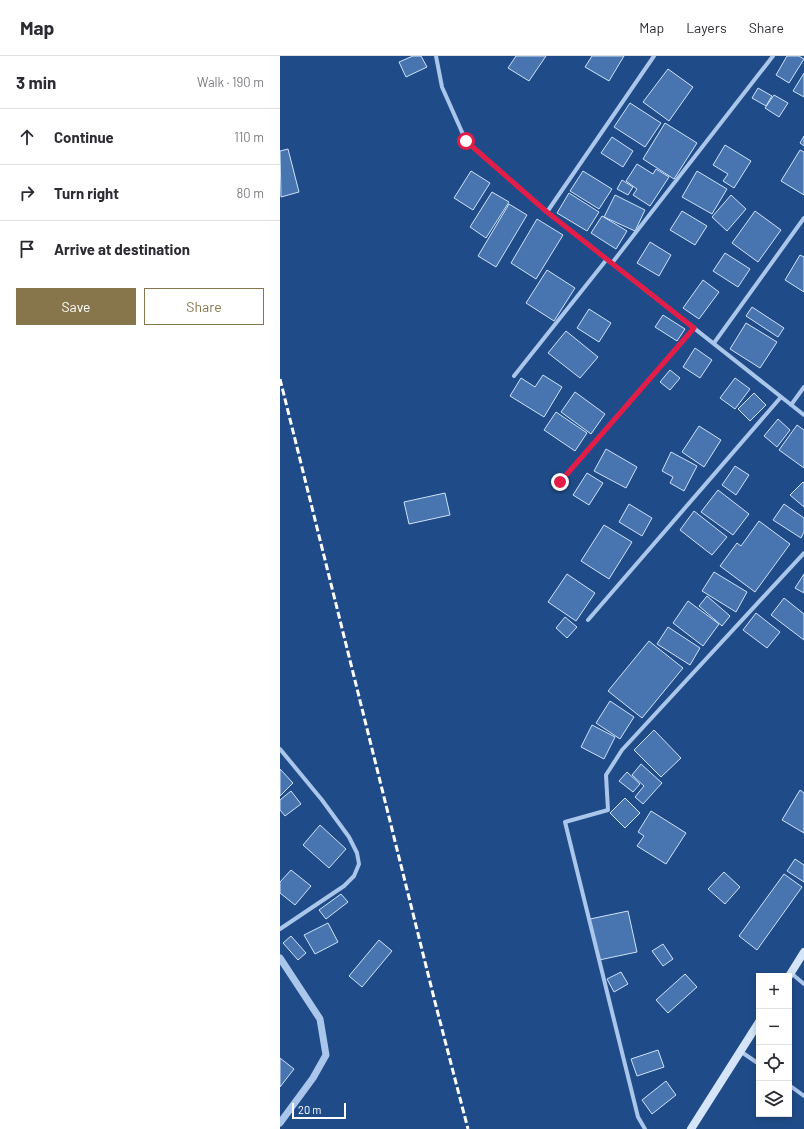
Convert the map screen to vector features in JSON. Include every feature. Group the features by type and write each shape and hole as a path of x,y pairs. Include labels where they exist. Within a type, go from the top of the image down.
{"main road":[{"path":"791,973 804,952"},
{"path":"692,1129 756,1026"}],"street":[{"path":"436,56 442,86 466,141 547,212 804,415"},
{"path":"547,212 654,56"},
{"path":"612,263 773,56"},
{"path":"714,343 804,218"},
{"path":"514,376 607,259"},
{"path":"560,482 694,328"},
{"path":"791,404 804,387"},
{"path":"588,620 781,397"},
{"path":"645,1129 638,1117 565,822 608,810 606,774 622,750 804,553"},
{"path":"280,749 350,837 357,852 359,864 354,876 344,886 280,929"},
{"path":"280,958 320,1019 326,1055 313,1078 280,1123"},
{"path":"792,975 804,984"},
{"path":"740,1050 756,1062"},
{"path":"792,1087 804,1096"}],"building":[{"path":"413,56 421,56 427,67 406,77 399,62"},
{"path":"516,56 546,56 529,81 508,68"},
{"path":"592,56 624,56 609,81 585,67"},
{"path":"787,56 799,56 804,59 789,83 776,75"},
{"path":"668,69 693,87 669,121 643,102"},
{"path":"804,73 804,97 793,91"},
{"path":"758,88 772,96 766,106 752,98"},
{"path":"774,95 788,103 779,117 765,108"},
{"path":"630,103 661,123 645,147 614,127"},
{"path":"665,123 697,143 674,179 643,159"},
{"path":"804,136 804,146 800,143"},
{"path":"612,137 633,151 623,167 601,153"},
{"path":"725,145 751,161 734,188 723,181 728,174 713,165"},
{"path":"288,149 299,192 281,197 280,151"},
{"path":"800,150 804,152 804,195 781,181"},
{"path":"637,164 653,174 656,169 669,177 650,206 633,195 637,189 626,181"},
{"path":"471,171 490,183 473,210 454,198"},
{"path":"583,171 612,189 599,209 570,191"},
{"path":"697,171 727,189 712,214 682,197"},
{"path":"622,180 633,187 628,195 617,189"},
{"path":"492,192 509,202 486,238 470,227"},
{"path":"569,193 599,212 587,231 557,213"},
{"path":"615,195 645,210 635,231 604,217"},
{"path":"731,195 746,209 727,231 712,217"},
{"path":"509,204 527,215 496,267 478,256"},
{"path":"682,211 707,226 695,245 670,230"},
{"path":"755,211 781,230 758,262 732,243"},
{"path":"602,216 627,231 616,249 591,233"},
{"path":"537,219 563,235 536,279 511,263"},
{"path":"650,242 671,255 659,276 637,263"},
{"path":"725,253 750,269 738,287 713,271"},
{"path":"800,255 804,257 804,292 785,280"},
{"path":"547,270 575,288 554,321 526,303"},
{"path":"703,280 719,292 699,319 683,308"},
{"path":"752,307 784,328 778,337 746,316"},
{"path":"589,309 611,323 599,342 577,328"},
{"path":"663,315 685,329 677,341 655,327"},
{"path":"746,323 777,342 760,368 730,349"},
{"path":"566,331 598,357 580,378 548,353"},
{"path":"695,348 712,360 700,378 683,367"},
{"path":"670,370 680,378 670,390 660,382"},
{"path":"543,375 562,387 544,417 510,396 521,378 535,387"},
{"path":"735,378 750,389 735,409 720,398"},
{"path":"575,392 605,414 591,434 561,412"},
{"path":"754,393 766,405 750,421 738,409"},
{"path":"556,412 587,433 575,451 544,430"},
{"path":"778,419 790,430 777,447 764,436"},
{"path":"797,425 804,430 804,468 779,450"},
{"path":"699,426 721,440 704,467 682,452"},
{"path":"606,449 637,467 626,488 594,471"},
{"path":"671,452 697,466 684,491 670,483 673,477 662,471"},
{"path":"735,466 749,475 736,495 722,485"},
{"path":"587,473 603,483 589,505 573,495"},
{"path":"803,482 804,483 804,507 790,495"},
{"path":"718,490 749,514 733,535 701,512"},
{"path":"445,493 450,515 409,524 404,502"},
{"path":"629,504 652,518 642,536 619,522"},
{"path":"784,504 804,518 804,532 801,538 773,520"},
{"path":"694,511 727,537 712,555 680,530"},
{"path":"759,521 790,544 755,592 720,566 737,543 741,546"},
{"path":"604,525 632,542 609,579 581,561"},
{"path":"714,572 747,592 736,612 702,591"},
{"path":"567,574 595,593 576,621 548,602"},
{"path":"804,574 804,593 795,588"},
{"path":"707,596 730,616 722,626 699,606"},
{"path":"784,598 804,614 804,640 771,615"},
{"path":"688,601 719,624 703,646 673,623"},
{"path":"756,613 780,632 767,648 743,630"},
{"path":"565,617 577,627 567,638 556,628"},
{"path":"668,627 700,648 690,665 657,644"},
{"path":"649,641 683,668 642,718 608,691"},
{"path":"610,701 634,717 620,739 596,723"},
{"path":"592,725 615,737 604,759 581,747"},
{"path":"654,730 681,758 661,777 634,750"},
{"path":"641,764 662,783 643,804 635,797 644,786 632,775"},
{"path":"280,769 293,783 280,796"},
{"path":"627,772 640,784 633,792 619,781"},
{"path":"800,790 804,793 804,833 782,820"},
{"path":"291,791 301,804 285,816 280,810 280,800"},
{"path":"625,798 640,813 625,828 610,813"},
{"path":"651,811 686,833 666,864 637,846 644,836 638,832"},
{"path":"320,825 346,849 329,868 303,845"},
{"path":"795,859 804,865 804,882 787,871"},
{"path":"291,870 311,886 295,905 280,893 280,882"},
{"path":"724,872 740,887 725,904 708,889"},
{"path":"784,874 802,887 757,950 739,936"},
{"path":"341,894 348,902 326,919 319,910"},
{"path":"628,911 637,952 599,960 590,919"},
{"path":"328,923 338,942 315,954 304,935"},
{"path":"291,936 306,953 298,960 283,943"},
{"path":"379,940 392,951 362,987 349,976"},
{"path":"663,944 673,959 663,966 652,951"},
{"path":"621,972 628,984 614,992 607,979"},
{"path":"685,974 697,987 668,1013 656,1000"},
{"path":"658,1050 664,1067 637,1076 631,1059"},
{"path":"280,1058 294,1069 280,1087"},
{"path":"666,1081 676,1095 652,1114 642,1100"}],"railway":[{"path":"280,379 468,1129"}],"route":[{"path":"466,141 547,212 694,328 560,482"}]}
